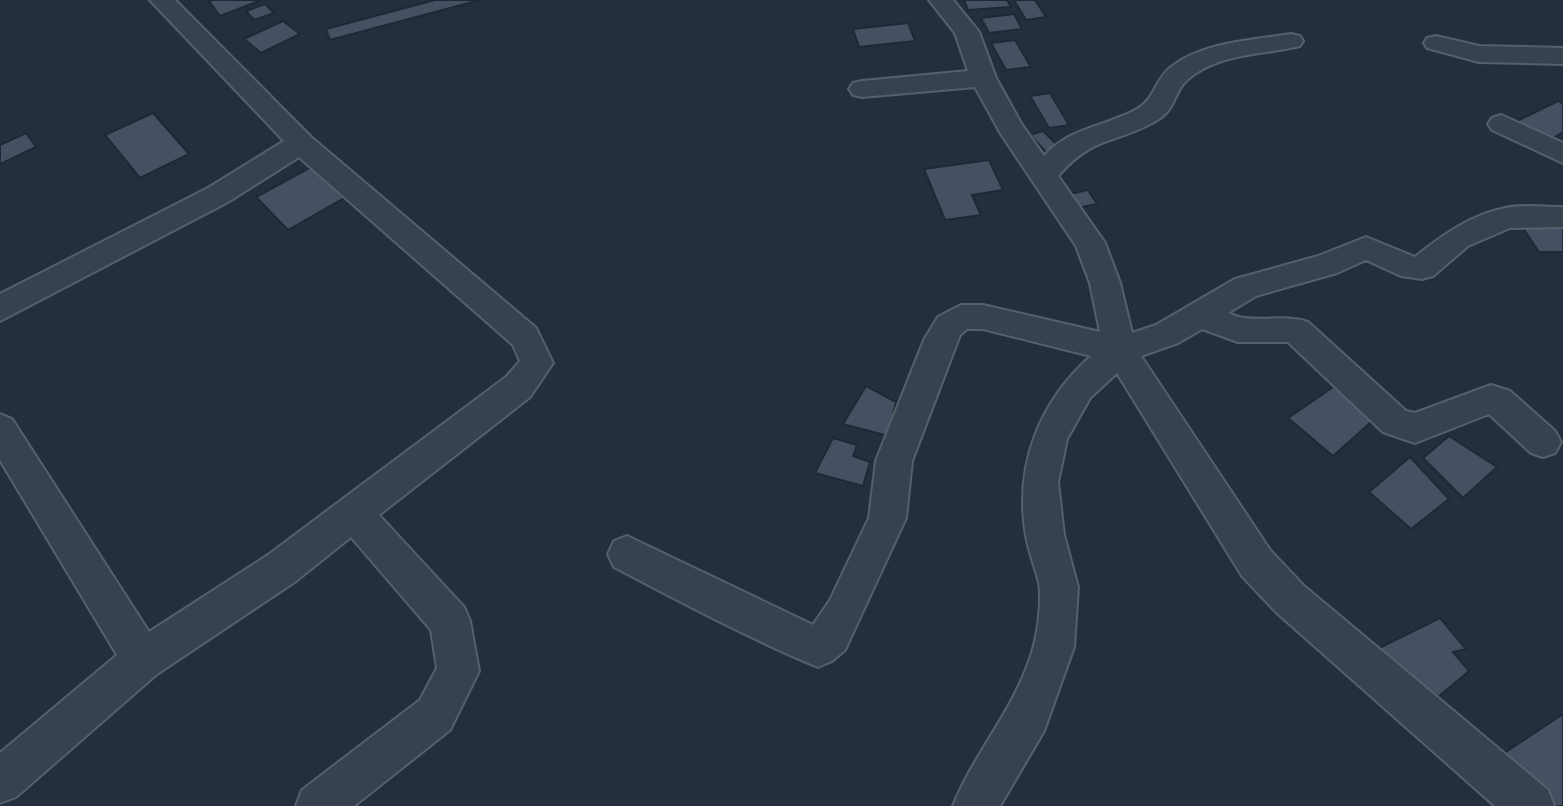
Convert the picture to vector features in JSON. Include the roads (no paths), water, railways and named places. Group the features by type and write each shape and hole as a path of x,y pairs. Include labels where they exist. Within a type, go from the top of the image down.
{"street":[{"path":"0,781 143,660 282,568 354,514 518,387 537,363 525,337 301,143 162,0"},
{"path":"941,0 967,32 983,78 1010,128 1090,243 1105,283 1120,350 1256,563 1290,599 1532,806"},
{"path":"1044,174 1070,146 1091,135 1137,120 1161,106 1171,81 1192,65 1245,49 1291,41"},
{"path":"1436,43 1479,54 1563,56"},
{"path":"862,89 983,78"},
{"path":"1501,124 1563,154"},
{"path":"0,309 218,195 301,143"},
{"path":"975,806 1029,716 1054,647 1059,587 1045,535 1040,482 1050,437 1078,388 1120,350 1167,334 1246,287 1326,265 1366,248 1375,249 1412,268 1422,268 1458,238 1507,218 1563,217"},
{"path":"1201,313 1226,327 1242,331 1278,327 1297,331 1395,422 1406,427 1415,428 1491,399 1498,401 1543,442"},
{"path":"627,554 754,619 818,647 831,636 844,614 887,518 894,461 903,431 940,340 949,326 961,317 983,317 1120,350"},
{"path":"0,429 143,660"},
{"path":"318,806 435,715 458,671 450,621 354,514"}]}
